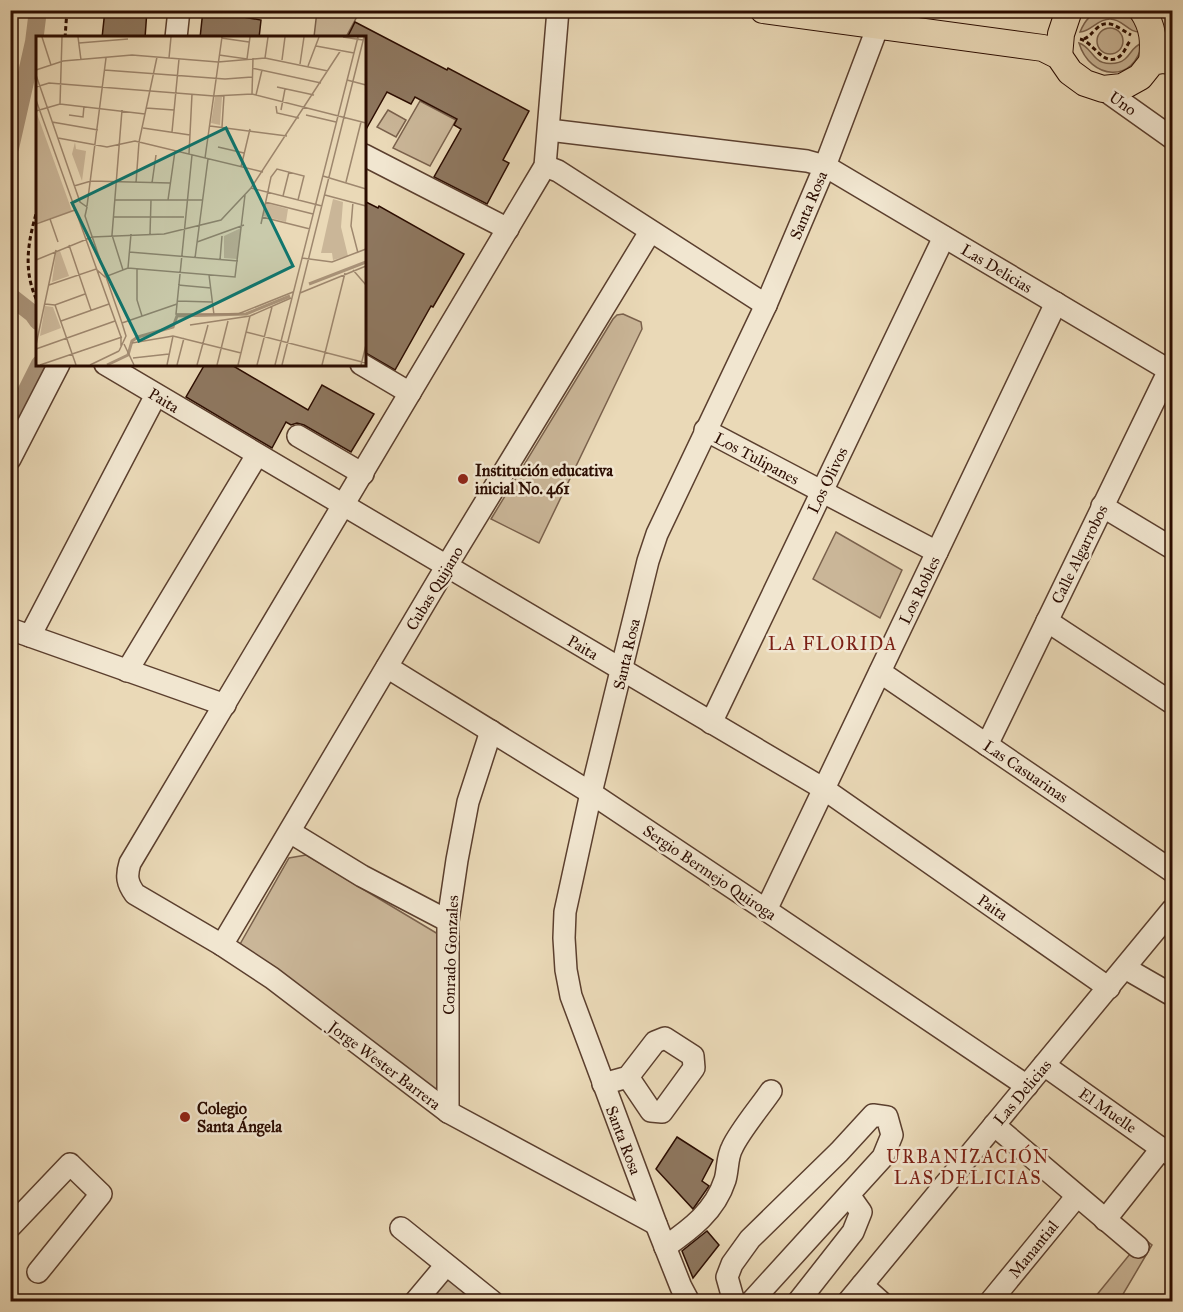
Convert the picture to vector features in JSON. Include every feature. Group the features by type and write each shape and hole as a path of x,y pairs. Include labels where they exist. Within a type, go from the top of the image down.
{"main road":[{"path":"763,10 880,19 1043,48 1059,56 1070,72 1085,83 1103,89 1122,87 1162,62 1150,22 1142,10"},
{"path":"1059,56 1060,34 1069,10"}],"street":[{"path":"176,36 179,10"},
{"path":"156,395 20,633 225,705 545,166 558,10"},
{"name":"Santa Rosa","path":"679,1297 665,1247 571,996 566,970 565,912 639,596 657,534 766,306 825,166 880,19"},
{"name":"Uno","path":"1103,89 1173,138"},
{"name":"Las Delicias","path":"549,130 807,161 825,166 1171,369"},
{"path":"366,156 508,229"},
{"path":"545,166 558,171 766,306"},
{"name":"Cubas Quijano","path":"222,945 446,567 650,232"},
{"name":"Los Olivos","path":"711,723 944,237"},
{"name":"Los Robles","path":"766,910 1056,303"},
{"path":"10,459 58,366"},
{"name":"Paita","path":"112,366 135,373 156,395 824,789 1108,988"},
{"path":"364,366 410,393"},
{"name":"Calle Algarrobos","path":"987,745 1171,369"},
{"name":"Los Tulipanes","path":"705,430 937,552"},
{"path":"298,436 363,474"},
{"path":"127,671 257,455"},
{"path":"1102,507 1173,548"},
{"path":"1047,621 1173,703"},
{"name":"Sergio Bermejo Quiroga","path":"387,667 591,794 1027,1086"},
{"name":"Las Casuarinas","path":"880,672 1173,871"},
{"name":"Jorge Wester Barrera","path":"225,705 130,863 127,874 128,884 135,894 222,945 272,978 448,1112 656,1224"},
{"name":"Conrado Gonzales","path":"448,1112 448,921 456,860 468,802 491,731"},
{"path":"290,832 362,876 448,921"},
{"name":"Las Delicias","path":"848,1302 1173,910"},
{"path":"1125,968 1173,995"},
{"name":"El Muelle","path":"1044,1065 1167,1152"},
{"path":"603,1084 628,1077"},
{"path":"665,1247 688,1231 713,1206 729,1168 731,1149 771,1091"},
{"path":"734,1302 727,1277 732,1264 750,1239 839,1152 873,1115 887,1117 892,1135 883,1156 751,1302"},
{"path":"994,1125 1138,1247"},
{"path":"1105,1220 1167,1152"},
{"path":"10,1227 70,1164 102,1194 38,1272"},
{"path":"597,1192 629,1181 636,1171"},
{"path":"798,1302 854,1232 861,1212 849,1195"},
{"name":"Manantial","path":"990,1302 1077,1196"},
{"path":"401,1228 493,1302"},
{"path":"415,1302 446,1265"},
{"path":"861,1285 881,1302"}],"path":[{"path":"65,36 66,10"},
{"path":"1107,23 1116,24 1134,37 1119,57 1112,59 1106,58 1092,45 1080,39 1090,36 1098,27 1107,23"},
{"path":"36,216 27,268 36,299"}],"shaded area":[{"path":"317,10 360,11 347,36 314,36"},
{"path":"1104,10 1127,15 1141,32 1136,32 1110,19 1080,32 1089,18"},
{"path":"1110,28 1119,32 1123,41 1119,50 1110,54 1101,50 1097,41 1101,32"},
{"path":"1079,43 1100,61 1111,64 1122,61 1142,43 1138,56 1131,66 1122,71 1112,72 1102,70 1092,64"},
{"path":"420,101 456,120 430,166 393,148"},
{"path":"388,110 406,120 396,137 377,127"},
{"path":"623,314 641,322 642,329 539,543 491,519 613,319"},
{"path":"836,532 902,570 880,618 813,579"},
{"path":"306,855 443,937 440,1086 434,1090 239,946 289,858"},
{"path":"1143,1238 1152,1245 1119,1301 1091,1302"},
{"path":"447,1275 481,1302 425,1302"}],"building":[{"path":"105,10 147,10 145,36 102,36"},
{"path":"203,10 261,20 259,36 200,36"},
{"path":"355,22 529,111 503,160 509,163 487,204 434,177 461,129 454,125 457,119 415,97 411,104 387,92 366,129 366,36 348,36"},
{"path":"366,202 378,208 379,206 464,254 395,370 366,353"},
{"path":"204,366 233,366 308,410 322,385 374,414 351,452 304,425 297,423 291,425 286,422 272,448 186,397"},
{"path":"677,1137 713,1160 702,1181 709,1186 693,1209 656,1169"},
{"path":"707,1231 719,1245 693,1278 682,1251"}],"waterway":[{"path":"10,148 34,42 38,10"},
{"path":"10,296 36,318"},
{"path":"10,424 39,366"}],"place":[{"name":"Institución educativa inicial No. 461","path":"463,479"},
{"name":"Colegio Santa Ángela","path":"185,1117"}],"district":[{"name":"LA FLORIDA","path":"833,644"},
{"name":"URBANIZACIÓN LAS DELICIAS","path":"968,1167"}]}
